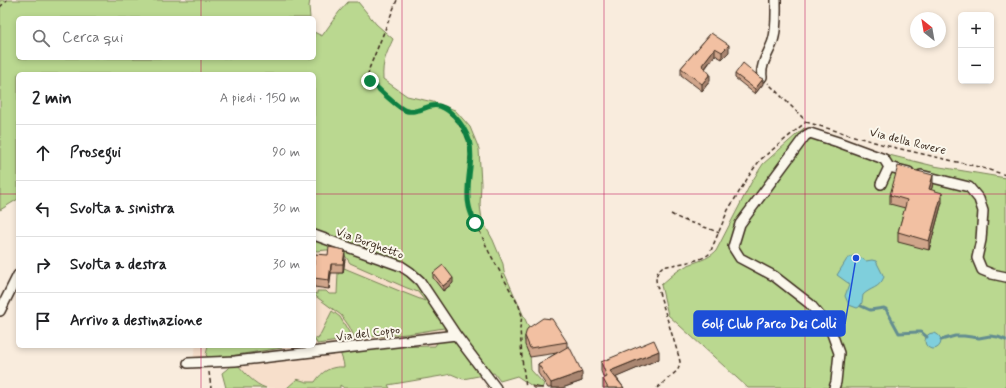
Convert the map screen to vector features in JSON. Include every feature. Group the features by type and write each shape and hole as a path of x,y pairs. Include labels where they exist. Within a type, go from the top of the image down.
{"street":[{"path":"762,77 761,71 773,40 776,23 776,0"},
{"path":"834,388 839,353 830,328 810,304 774,276 740,258 733,247 740,224 805,136 810,132 884,160 889,167 969,187 979,199 983,211 981,240 977,258 982,270 1006,277"},
{"path":"880,184 889,167"},
{"name":"Via Borghetto","path":"316,236 401,266 410,272 420,281 456,335 496,388"},
{"path":"0,311 16,279"},
{"name":"Via del Coppo","path":"188,363 235,361 456,335"}],"path":[{"path":"0,7 6,0"},
{"path":"397,0 369,69 368,78 401,109 410,112 432,106 442,106 456,119 468,137 470,148 469,207 489,252 519,306 522,316 520,328 526,388"},
{"path":"657,388 678,370 680,362 657,286 656,275 662,267 693,261 709,254 728,210 760,160 806,122 762,77"},
{"name":"Via della Rovere","path":"806,122 888,146 1006,174"},
{"path":"671,214 679,219 709,228 719,233"},
{"path":"208,362 211,388"}],"shaded area":[{"path":"316,241 411,282 445,331 435,346 385,347 342,357 344,360 344,367 336,367 320,374 315,382 307,382 297,379 287,388 266,388 261,386 249,377 237,364 192,367 196,348 316,348"}],"green space":[{"path":"0,0 310,0 310,16 16,16 16,60 316,60 316,33 322,36 348,2 358,2 376,24 393,39 386,54 383,79 407,96 433,102 455,110 470,127 479,149 481,184 480,205 482,220 493,240 503,264 504,272 529,328 524,339 530,354 531,370 544,384 542,388 535,388 517,376 500,381 494,373 463,379 451,374 388,385 390,388 344,388 340,385 340,388 287,388 297,379 307,382 315,382 327,370 335,367 344,367 340,351 385,347 435,346 445,331 444,328 407,334 355,338 341,315 316,296 317,291 326,291 329,294 337,294 338,273 343,273 344,268 425,301 418,292 350,263 344,254 337,250 316,251 316,72 16,72 16,200 0,210"},
{"path":"804,128 885,154 934,166 1006,178 1006,388 748,388 668,315 661,285 682,268 713,254 716,251 751,183 763,164"},
{"path":"332,311 340,317 353,339 317,344 316,338 318,339"},
{"path":"208,348 282,348 210,359 206,355"},
{"path":"237,364 254,381 266,388 226,388 222,373 232,365"}],"water":[{"path":"855,255 866,261 876,261 884,277 880,284 863,295 861,304 857,308 849,305 845,296 849,285 837,275 847,259"},
{"path":"933,333 940,338 941,341 936,348 933,349 926,344 925,341 930,334"}],"building":[{"path":"711,33 729,45 722,52 715,48 702,65 710,74 702,84 681,68"},
{"path":"743,63 763,79 755,89 735,74"},
{"path":"898,166 933,175 929,189 942,193 929,241 898,232 907,200 890,195"},
{"path":"329,247 345,250 343,264 331,264 329,280 316,278 316,254 328,255"},
{"path":"443,265 453,278 443,286 433,273"},
{"path":"543,318 552,319 567,342 530,348 525,336 527,329"},
{"path":"654,340 659,351 610,371 624,388 608,388 603,379 607,377 601,362"},
{"path":"569,346 582,372 551,383 538,364"}],"waterway":[{"path":"861,306 870,310 886,309 899,333 921,332 927,337"},
{"path":"941,340 955,336 979,338 990,336 1006,340"}],"place":[{"name":"Golf Club Parco Dei Colli","path":"856,258"}],"route":[{"path":"370,81 401,109 410,112 432,106 442,106 460,123 469,141 470,158 468,196 469,207 475,223"}]}
